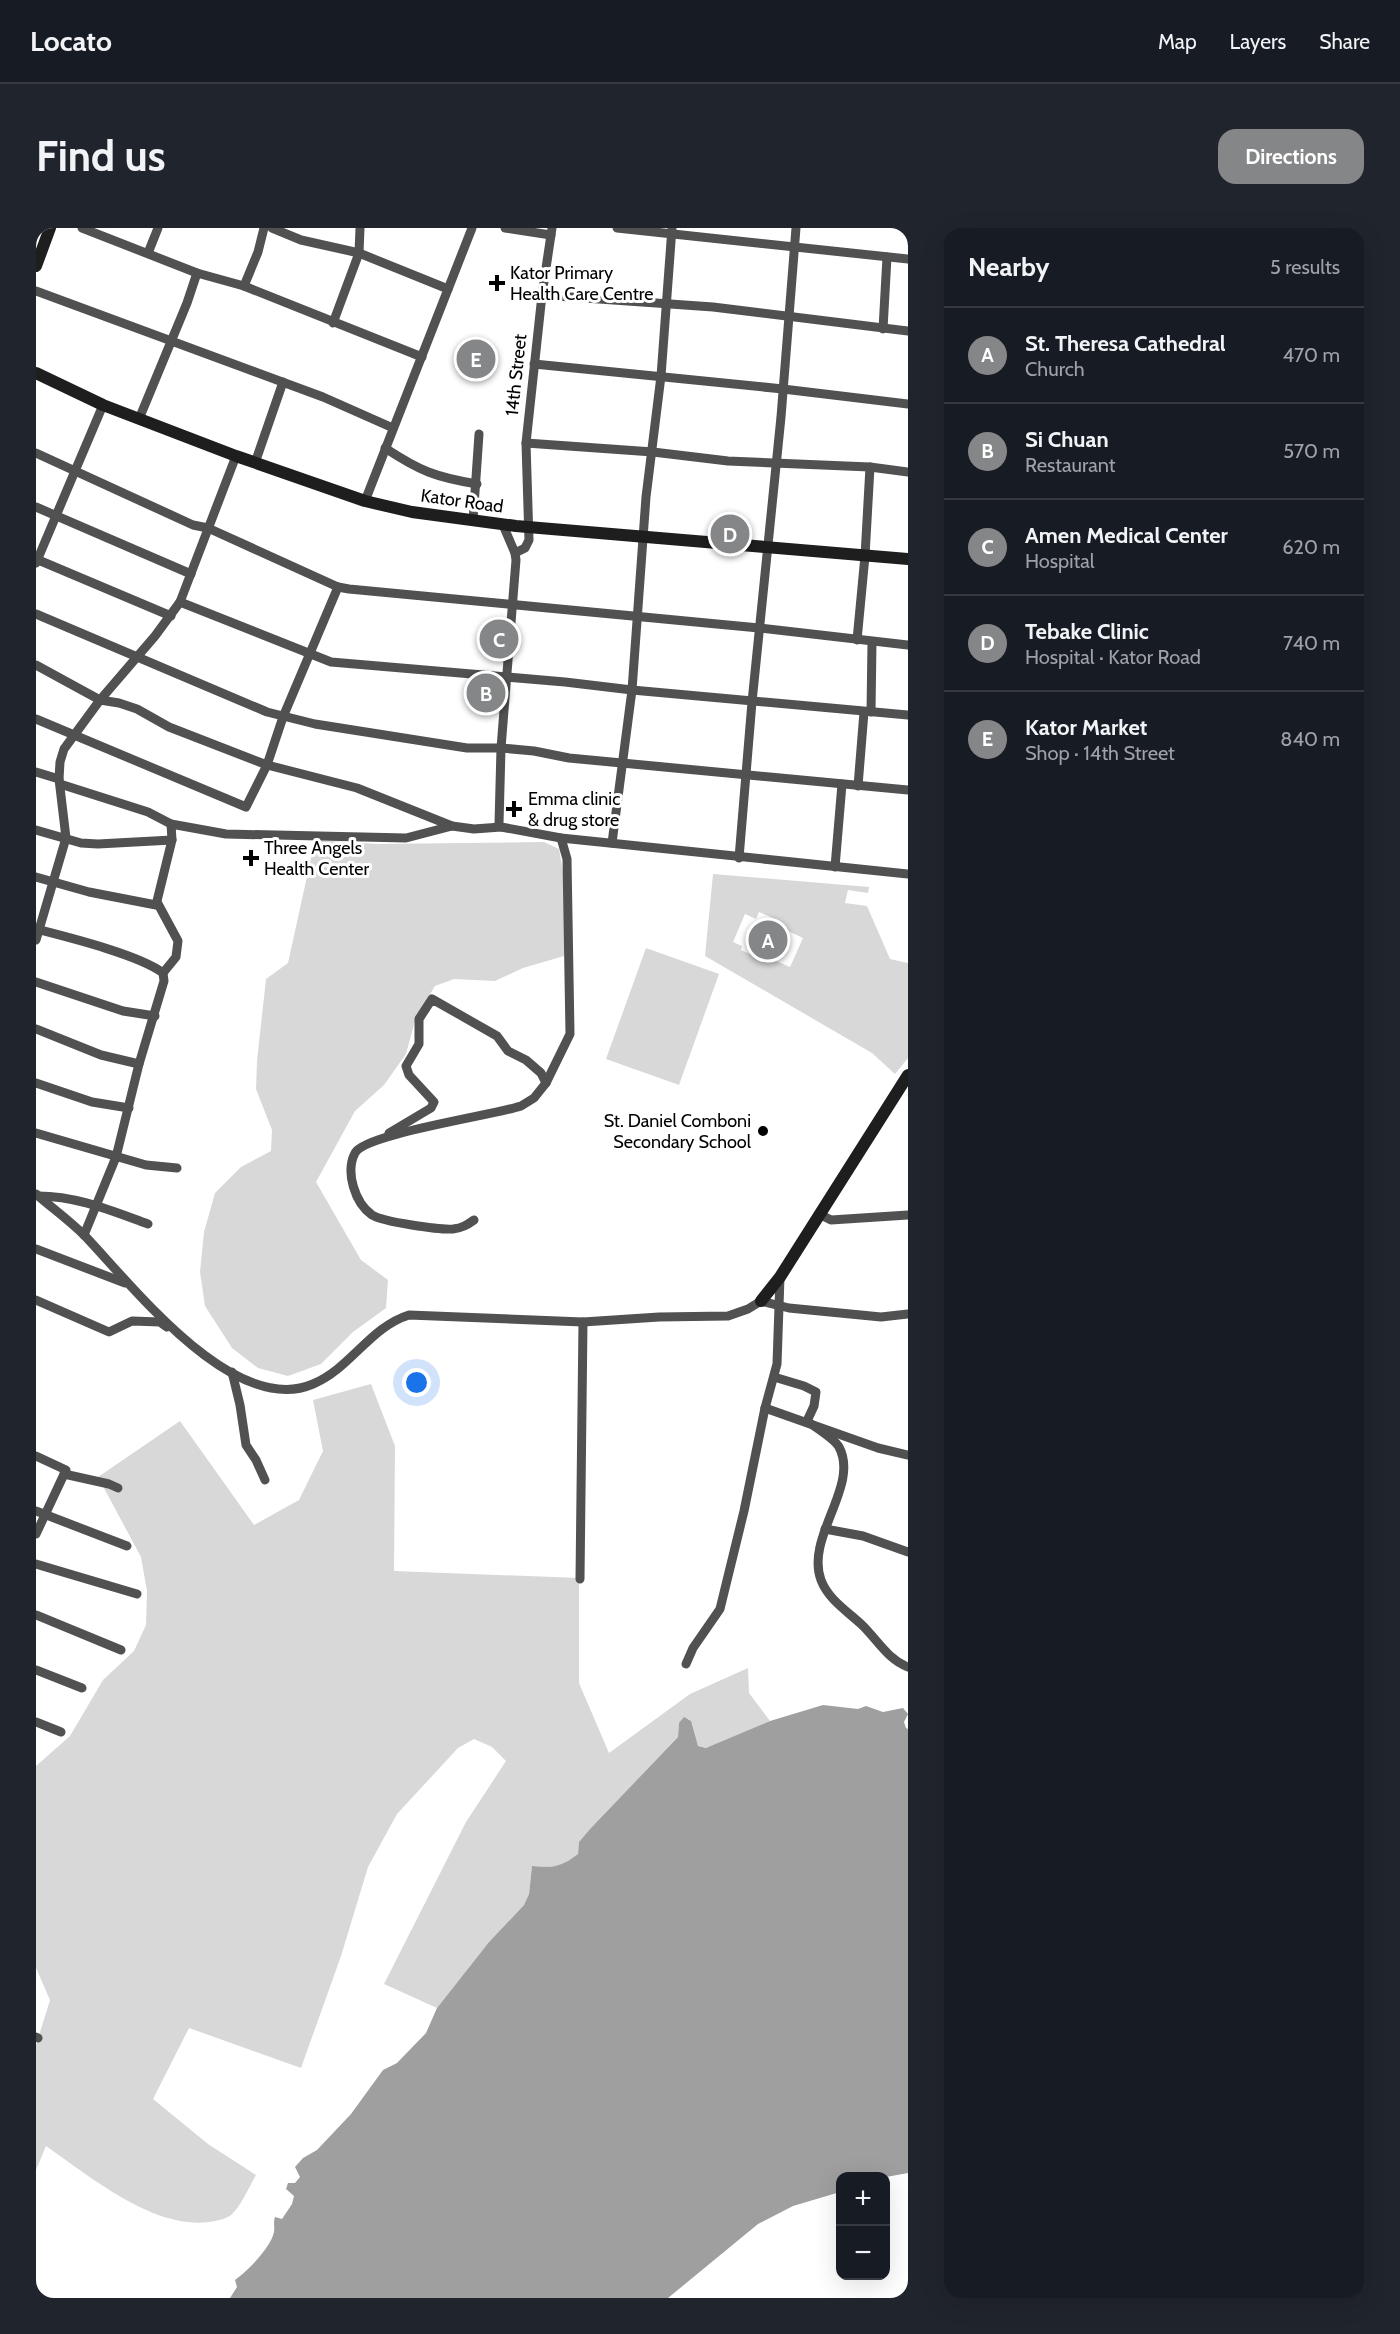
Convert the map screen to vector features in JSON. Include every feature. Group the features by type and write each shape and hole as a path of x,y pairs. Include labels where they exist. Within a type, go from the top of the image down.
{"main road":[{"path":"36,266 50,228"},
{"name":"Kator Road","path":"36,373 103,405 255,463 366,501 432,516 503,525 908,559"},
{"path":"761,1301 780,1278 908,1075"}],"street":[{"path":"82,228 197,273 244,286 422,357"},
{"path":"148,253 158,228"},
{"path":"244,286 258,252 264,228"},
{"path":"272,228 301,240 359,253 448,289"},
{"path":"333,323 359,253 360,228"},
{"path":"366,501 472,228"},
{"path":"505,228 551,232"},
{"path":"617,228 671,231 794,248 908,259"},
{"path":"739,858 796,228"},
{"path":"612,843 624,763 639,618 643,537 661,376 671,231"},
{"name":"14th Street","path":"527,527 526,443 551,232"},
{"path":"883,329 887,257"},
{"path":"139,419 197,273"},
{"path":"36,291 283,382 393,428"},
{"path":"542,295 665,303 908,331"},
{"path":"534,364 908,404"},
{"path":"255,463 283,382"},
{"path":"103,405 36,560 171,616"},
{"path":"473,521 479,434"},
{"path":"526,443 653,452 728,461 870,467 908,472"},
{"path":"385,448 414,467 438,477 477,484"},
{"path":"36,453 184,521 208,528 338,587 513,606 759,628 908,645"},
{"path":"84,1235 116,1157 138,1064 155,1016 164,981 163,973 157,968 124,956 37,933 66,838 60,762 64,749 100,700 171,616 180,602 236,456"},
{"path":"857,640 870,467"},
{"path":"36,507 191,574"},
{"path":"501,827 499,824 501,747 513,606 515,553 503,525"},
{"path":"515,553 528,544 527,527"},
{"path":"36,718 246,807 267,765 283,717 338,587"},
{"path":"180,602 331,662 908,715"},
{"path":"36,614 267,712 315,724 467,748 501,747 569,758 908,790"},
{"path":"858,786 868,712 872,642"},
{"path":"36,665 100,700 119,703 137,710 168,727 267,765 357,788 452,826 501,827 561,838 908,874"},
{"path":"36,772 148,812 171,824 226,834 406,838 452,826"},
{"path":"836,867 842,784"},
{"path":"163,973 176,957 178,941 157,902 172,840 171,824"},
{"path":"36,830 81,843 172,840"},
{"path":"474,1220 465,1226 452,1229 386,1221 372,1215 359,1201 353,1183 351,1166 357,1149 374,1142 470,1117 514,1109 534,1098 546,1083 570,1034 567,859 561,838"},
{"path":"36,877 89,892 156,905 157,902"},
{"path":"36,982 123,1011 155,1016"},
{"path":"374,1142 433,1106 434,1100 409,1075 406,1066 419,1044 419,1019 432,999 496,1036 508,1051 526,1060 541,1073 546,1083"},
{"path":"36,1029 101,1055 138,1064"},
{"path":"36,1083 92,1102 129,1108"},
{"path":"36,1133 146,1165 177,1168"},
{"path":"37,1195 61,1196 98,1205 148,1224"},
{"path":"37,1195 84,1235 127,1284 184,1339 234,1373 266,1387 282,1390 296,1390 313,1385 329,1376 383,1328 408,1315 583,1323 659,1317 728,1316 748,1310 761,1301 781,1307 881,1317 908,1314"},
{"path":"819,1214 831,1220 908,1215"},
{"path":"36,1249 127,1284"},
{"path":"686,1665 693,1648 720,1609 777,1364 781,1307 780,1278"},
{"path":"36,1300 109,1332 132,1321 160,1322 234,1373 246,1445 265,1480"},
{"path":"580,1578 583,1323"},
{"path":"774,1377 816,1392 814,1406 807,1421"},
{"path":"765,1408 878,1448 908,1455"},
{"path":"807,1421 839,1445 843,1476 818,1557 822,1582 840,1605 862,1624 880,1646 895,1660 908,1667"},
{"path":"36,1456 66,1470 40,1512 36,1533"},
{"path":"64,1473 118,1488"},
{"path":"40,1512 127,1546"},
{"path":"825,1529 863,1536 908,1552"},
{"path":"36,1563 137,1594"},
{"path":"36,1616 121,1650"},
{"path":"36,1670 82,1688"},
{"path":"36,1722 61,1732"}],"shaded area":[{"path":"315,840 377,844 544,842 559,849 565,883 564,956 523,968 495,981 454,979 435,986 416,1017 406,1054 384,1085 355,1111 316,1182 361,1260 388,1280 386,1308 353,1332 321,1364 288,1376 258,1368 232,1348 205,1306 200,1272 204,1232 215,1193 241,1167 271,1151 272,1130 256,1089 266,979 288,963"},
{"path":"713,874 869,887 868,893 848,890 845,903 867,906 890,959 908,963 908,1058 895,1074 872,1053 705,956","holes":["759,912 777,920 775,925 803,938 790,967 763,955 761,959 741,950 742,946 733,942 745,914 756,919"]},
{"path":"646,948 719,974 679,1085 606,1059"},
{"path":"371,1384 395,1446 394,1571 579,1578 579,1683 609,1753 690,1694 748,1668 749,1693 770,1721 707,1748 698,1746 689,1719 679,1723 678,1737 590,1829 579,1842 578,1854 556,1866 532,1866 529,1894 524,1905 489,1942 437,2008 384,1984 466,1822 506,1761 492,1747 474,1739 458,1748 397,1814 368,1867 341,1956 301,2068 189,2028 153,2099 208,2144 256,2175 239,2206 228,2217 215,2221 193,2222 170,2219 126,2200 46,2146 36,2170 36,2045 50,2000 36,1968 36,1766 70,1736 103,1680 134,1651 146,1625 147,1591 141,1557 98,1477 180,1421 254,1525 299,1500 323,1451 313,1400"},
{"path":"823,1705 858,1709 866,1706 883,1712 903,1708 908,1714 904,1722 908,1729 908,2173 890,2176 890,2172 836,2172 836,2193 793,2206 758,2224 668,2298 230,2298 237,2287 235,2280 252,2265 272,2238 275,2217 282,2219 292,2204 294,2196 286,2189 288,2183 295,2183 300,2177 295,2167 303,2158 317,2150 351,2114 383,2070 397,2063 426,2033 437,2008 489,1942 524,1905 529,1894 532,1866 557,1866 578,1854 579,1842 590,1829 678,1737 679,1723 684,1717 691,1721 698,1746 706,1748 770,1721"}],"place":[{"name":"Kator Primary Health Care Centre","path":"497,283"},
{"name":"Kator Market","path":"476,359"},
{"name":"Tebake Clinic","path":"730,534"},
{"name":"Amen Medical Center","path":"499,639"},
{"name":"Si Chuan","path":"486,693"},
{"name":"Emma clinic & drug store","path":"514,809"},
{"name":"Three Angels Health Center","path":"251,858"},
{"name":"St. Theresa Cathedral","path":"768,940"},
{"name":"St. Daniel Comboni Secondary School","path":"763,1131"}]}
